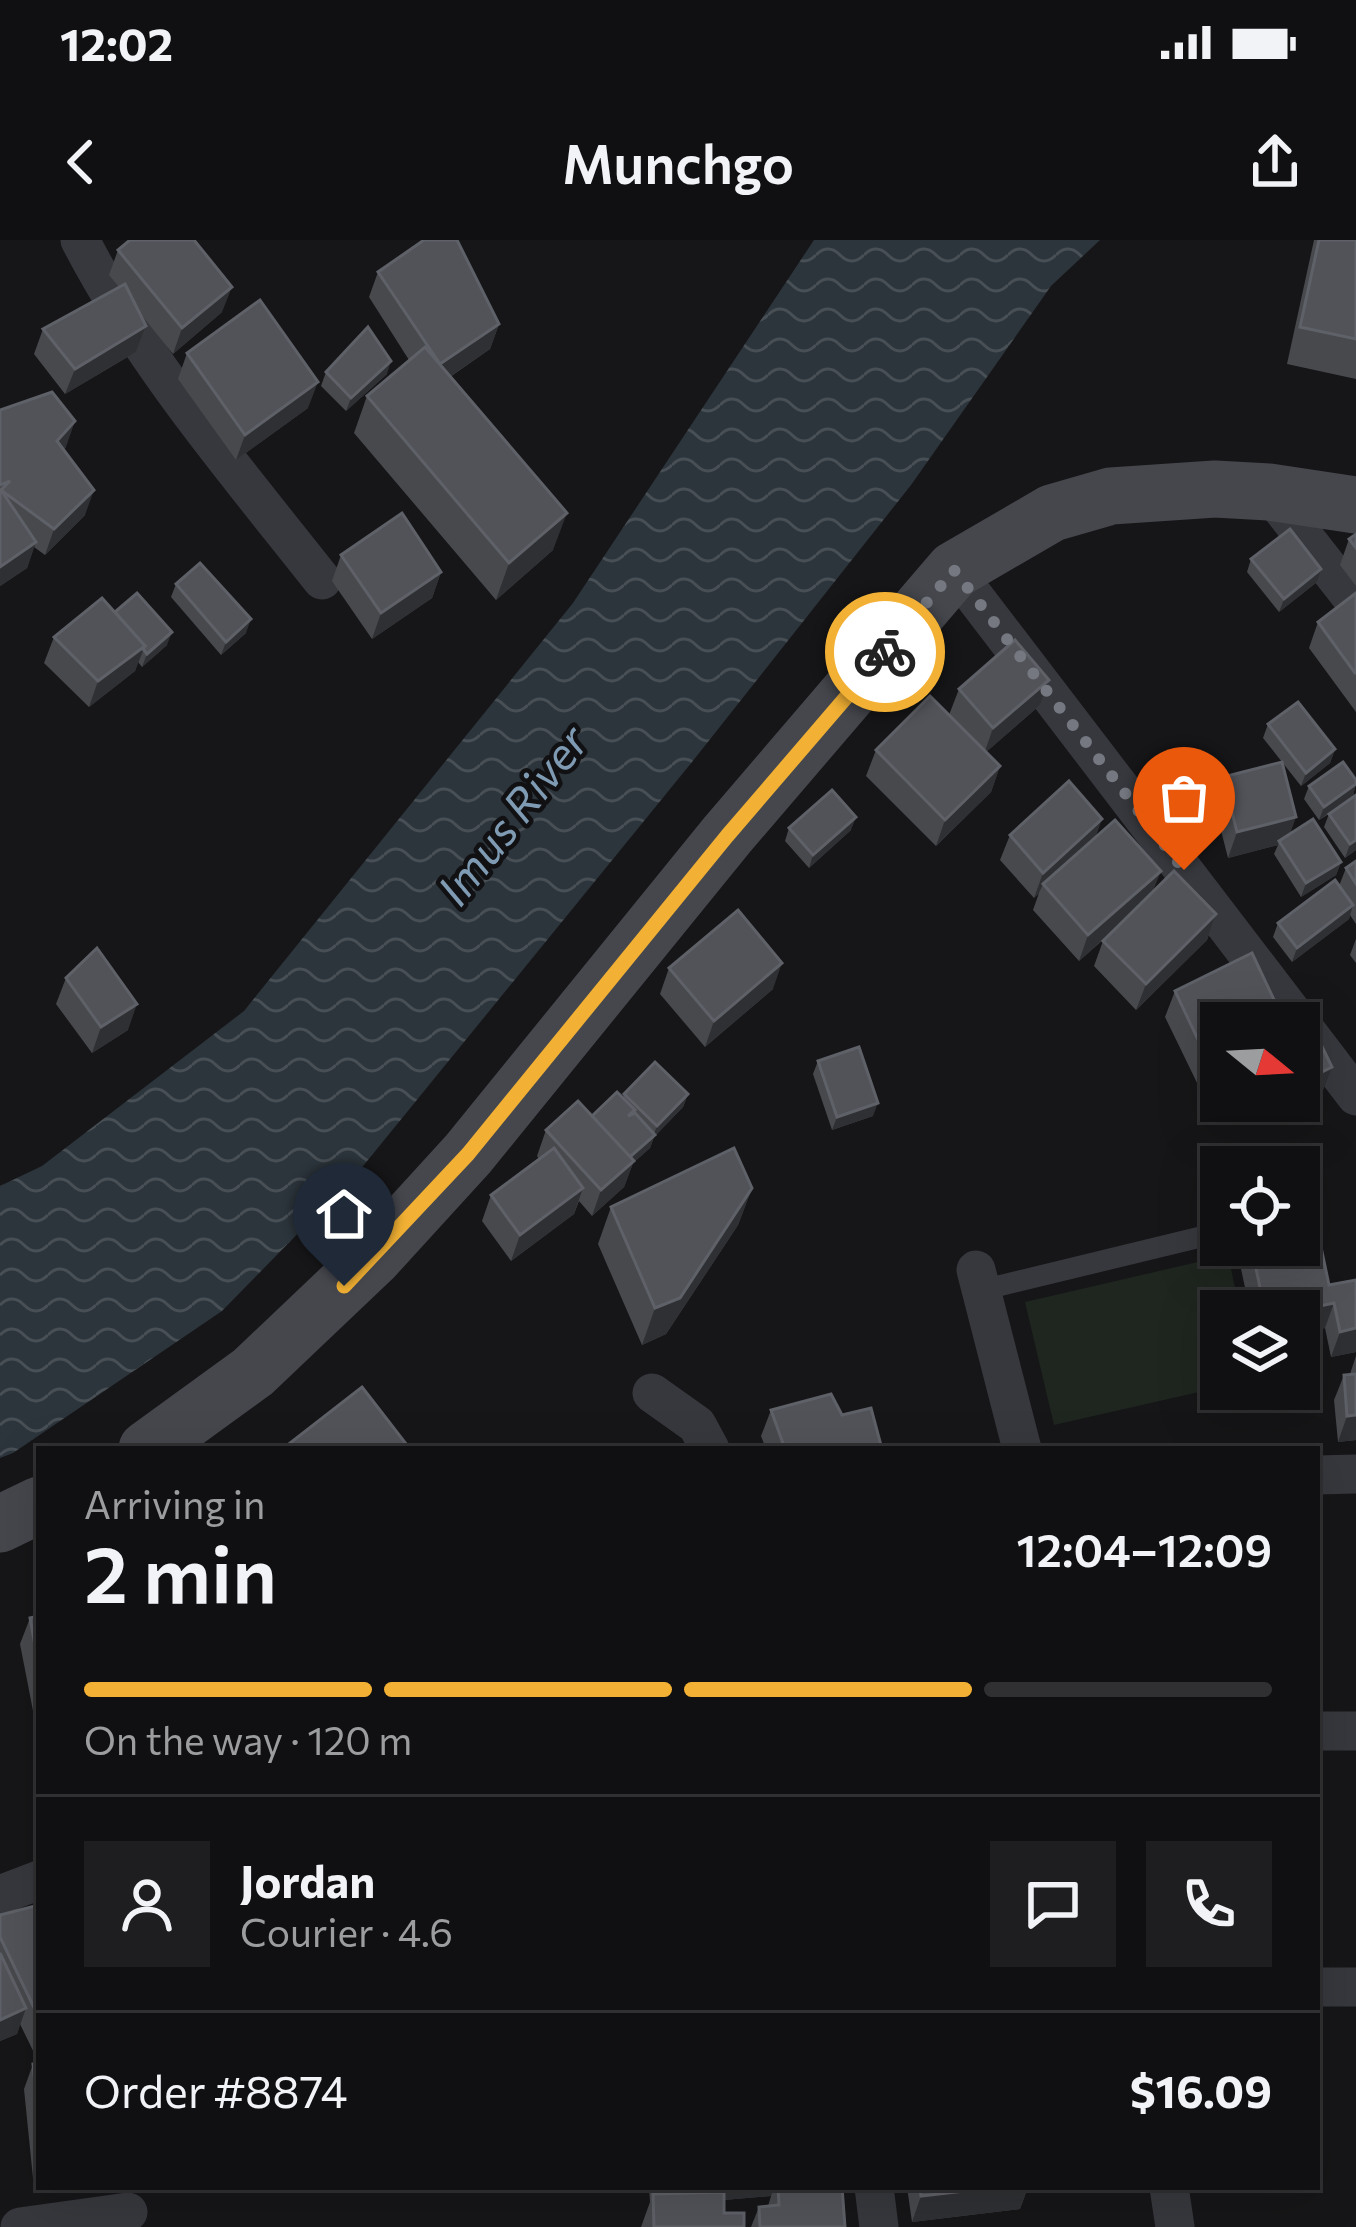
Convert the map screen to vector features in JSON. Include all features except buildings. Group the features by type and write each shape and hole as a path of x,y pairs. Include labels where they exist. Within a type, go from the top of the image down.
{"main road":[{"path":"151,1446 253,1372 374,1257 468,1154 727,836 954,570 1052,513 1111,496 1216,489 1356,505"},
{"path":"0,1524 36,1506"}],"street":[{"path":"80,240 100,279 172,388 322,580"},
{"path":"1269,492 1356,603"},
{"path":"954,570 1356,1096"},
{"path":"979,1280 1021,1446"},
{"path":"652,1393 697,1425 708,1446"},
{"path":"1320,1475 1356,1474"},
{"path":"1320,1731 1356,1731"},
{"path":"0,1895 36,1881"},
{"path":"1320,1987 1356,1987"},
{"path":"874,2190 879,2227"},
{"path":"1169,2190 1175,2227"},
{"path":"42,2226 128,2212"}],"lane":[{"path":"979,1280 1200,1237"}],"shaded area":[{"path":"1200,1261 1200,1266 1230,1266 1236,1290 1200,1290 1200,1392 1054,1425 1025,1302"}],"water":[{"name":"Imus River","path":"814,240 1100,240 1051,286 911,485 359,1171 222,1311 0,1458 0,1186 42,1166 244,1011 573,603"}],"way so far":[{"path":"885,652 954,570 1184,870"}],"route":[{"path":"344,1286 468,1154 727,836 885,652"}]}
